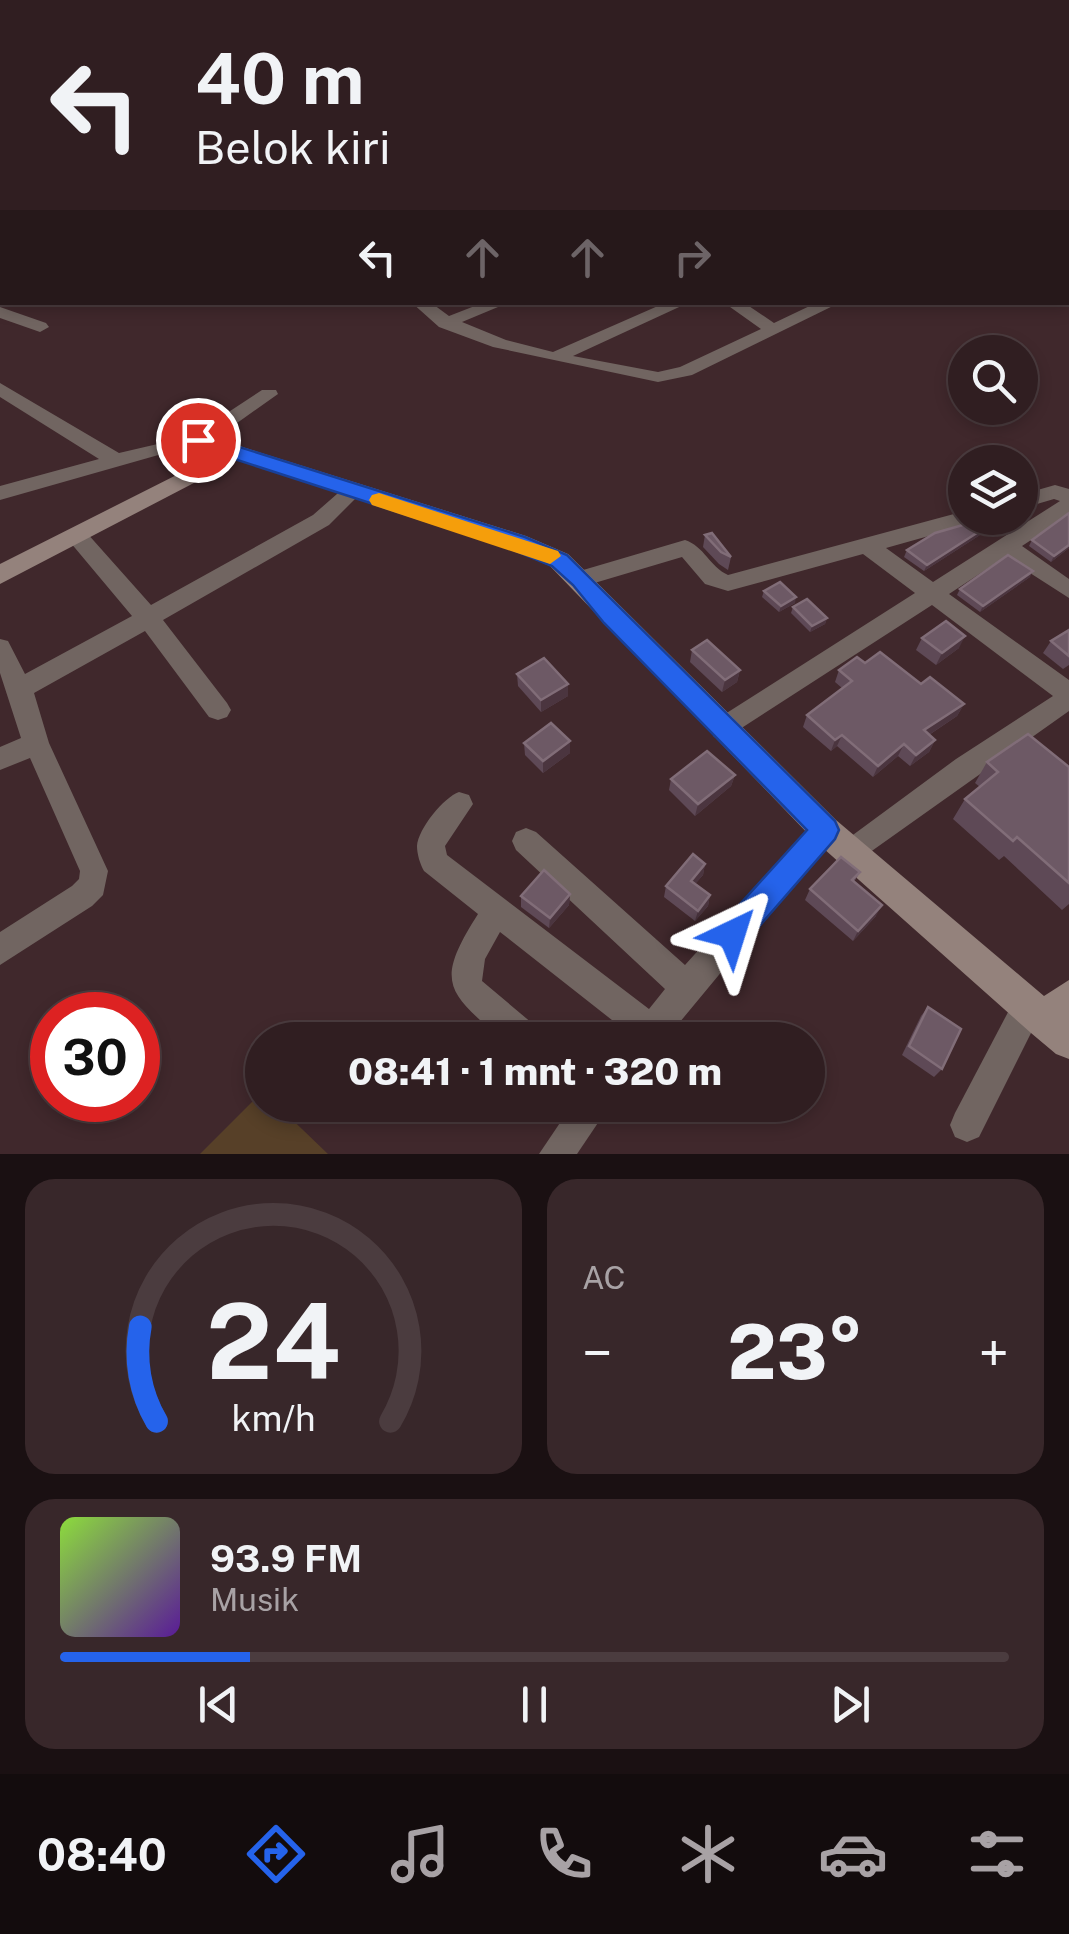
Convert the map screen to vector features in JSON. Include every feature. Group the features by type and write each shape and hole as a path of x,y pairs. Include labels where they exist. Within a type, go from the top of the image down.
{"street":[{"path":"423,305 445,323 486,340 658,377 672,376 827,305"},
{"path":"445,323 494,305"},
{"path":"560,356 675,305"},
{"path":"736,305 773,330"},
{"path":"0,312 40,327"},
{"path":"0,389 117,461"},
{"path":"0,493 198,440 269,394"},
{"path":"198,440 517,542 560,560 825,830 1052,1016 967,1125"},
{"path":"0,575 236,452"},
{"path":"20,690 321,520 352,492"},
{"path":"1038,497 1054,492 1069,497"},
{"path":"723,729 1069,505"},
{"path":"581,579 678,548 690,550 707,576 728,583 948,523"},
{"path":"78,537 218,710"},
{"path":"852,852 1069,696 869,546"},
{"path":"1007,547 1069,590"},
{"path":"0,648 20,690 36,743 94,871 93,885 0,950"},
{"path":"0,760 36,743"},
{"path":"459,804 439,828 429,852 434,862 632,1022"},
{"path":"658,1022 825,830"},
{"path":"526,841 686,987"},
{"path":"496,911 465,966 464,978 468,990 506,1022"},
{"path":"556,1154 580,1122"}],"shaded area":[{"path":"245,1109 245,1122 295,1122 328,1154 200,1154"}],"building":[{"path":"1069,513 1069,545 1054,556 1032,540"},
{"path":"948,529 948,535 974,535 927,565 907,550"},
{"path":"712,533 731,557 705,535"},
{"path":"1008,555 1033,571 983,606 960,589"},
{"path":"780,582 796,597 781,606 764,591"},
{"path":"807,599 827,618 812,626 793,607"},
{"path":"946,621 965,636 942,653 922,638"},
{"path":"1069,630 1069,656 1051,641"},
{"path":"707,640 740,670 725,680 692,650"},
{"path":"880,652 921,684 930,677 964,704 924,730 935,740 916,755 904,744 878,766 842,735 835,740 807,715 852,681 839,670 857,657 865,663"},
{"path":"544,658 568,684 541,700 517,674"},
{"path":"551,723 570,741 543,761 524,743"},
{"path":"1028,734 1069,767 1069,883 1017,837 1013,841 965,799 998,772 987,762"},
{"path":"707,751 735,775 698,804 671,779"},
{"path":"693,854 705,864 691,881 710,895 698,911 666,886"},
{"path":"841,857 860,872 852,880 882,905 858,931 810,889"},
{"path":"544,870 570,894 550,918 521,896"},
{"path":"928,1007 961,1029 942,1069 909,1046"}],"slow traffic":[{"path":"379,500 517,542 550,556"}],"route":[{"path":"198,440 517,542 560,560 581,579 825,830 732,934"}]}
